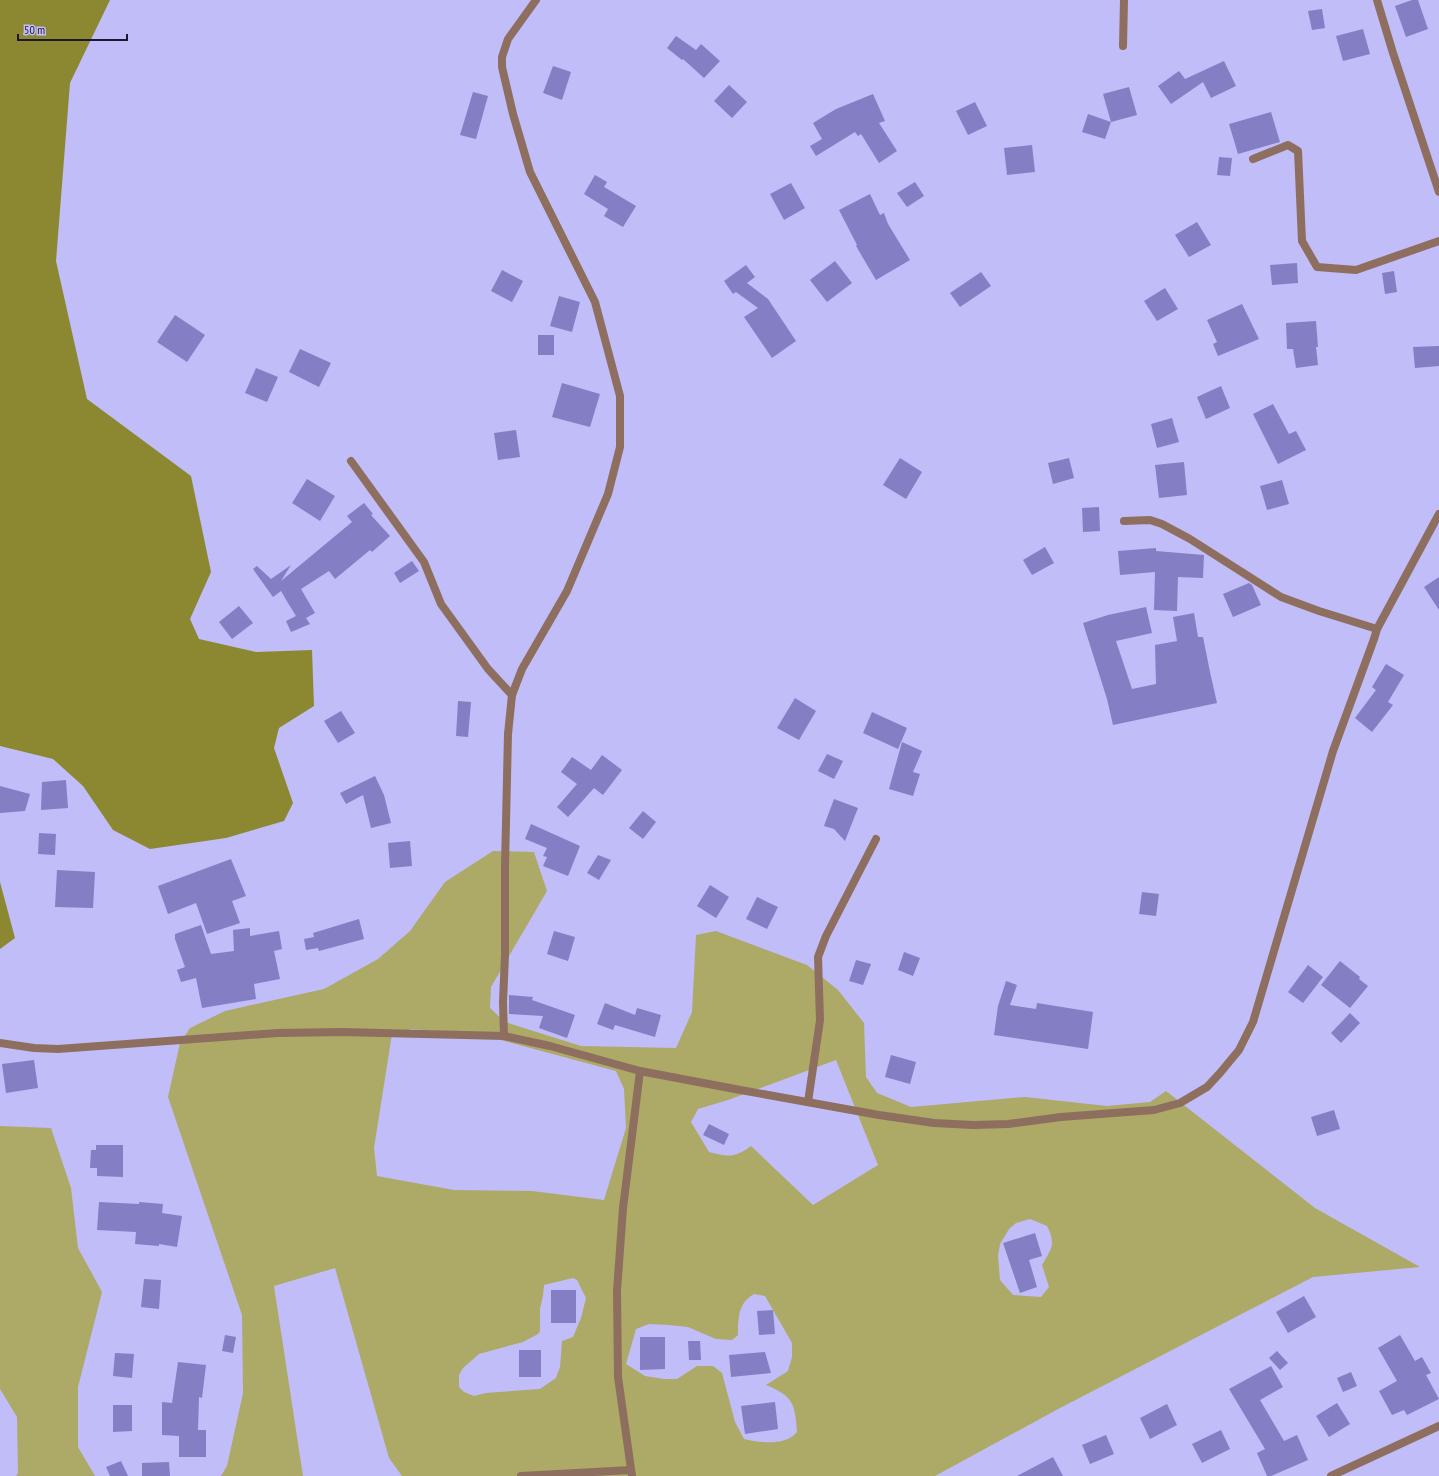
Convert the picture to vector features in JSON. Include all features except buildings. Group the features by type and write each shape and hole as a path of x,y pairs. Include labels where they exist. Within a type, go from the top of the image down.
{"street":[{"path":"504,1036 503,1002 507,765 508,734 512,695 522,669 567,590 608,494 620,447 620,396 595,302 530,172 513,114 502,67 502,57 508,39 536,0"},
{"path":"1123,46 1124,0"},
{"path":"1377,0 1439,192"},
{"path":"1253,159 1288,145 1298,151 1302,241 1317,268 1356,270 1439,241"},
{"path":"351,462 424,562 433,581 441,604 488,669 512,695"},
{"path":"0,1043 34,1048 58,1049 277,1033 342,1032 504,1036 550,1046 640,1071 808,1102 934,1123 973,1125 1008,1124 1061,1117 1154,1110 1180,1103 1207,1087 1239,1050 1253,1022 1333,751 1377,629 1439,514"},
{"path":"1124,521 1150,520 1162,524 1190,539 1281,597 1319,611 1377,629"},
{"path":"808,1102 820,1020 818,957 826,936 876,839"},
{"path":"521,1476 632,1473 618,1377 617,1291 623,1208 640,1071"},
{"path":"1331,1476 1439,1426"}],"shaded area":[{"path":"0,0 110,0 70,83 56,261 87,399 191,476 211,572 190,619 199,639 256,652 312,650 314,706 279,728 274,748 293,803 284,821 226,838 150,849 113,830 83,786 53,759 0,746"},
{"path":"493,851 534,852 547,891 491,987 490,1008 505,1022 581,1046 676,1048 692,1012 696,935 716,931 807,965 838,990 864,1023 866,1077 877,1093 911,1107 1025,1097 1107,1106 1150,1102 1166,1091 1315,1208 1420,1267 1313,1277 1060,1408 935,1476 402,1476 389,1458 335,1268 274,1286 303,1476 221,1476 227,1466 243,1393 242,1315 168,1097 180,1043 190,1028 225,1011 324,989 378,959 410,931 445,882","holes":["412,1029 482,1035 616,1071 624,1089 626,1128 604,1200 532,1191 454,1190 377,1176 374,1148 392,1034","836,1060 878,1165 813,1205 751,1146 740,1153 731,1155 721,1155 709,1152 691,1122 698,1109 728,1100","1030,1219 1047,1226 1050,1232 1052,1246 1042,1265 1049,1287 1041,1297 1013,1295 1000,1280 998,1256 1000,1244 1009,1229 1016,1223","573,1278 577,1280 586,1298 581,1318 573,1337 562,1341 560,1367 556,1378 540,1389 486,1393 474,1396 464,1392 459,1387 459,1375 463,1368 479,1354 523,1342 538,1334 540,1331 540,1309 544,1285","754,1294 765,1296 792,1343 792,1357 788,1371 766,1385 787,1397 793,1407 797,1432 786,1440 757,1442 744,1439 735,1422 722,1373 713,1366 697,1366 677,1379 664,1379 645,1376 626,1364 636,1329 649,1324 688,1327 716,1339 732,1340 738,1335 740,1312 745,1302"]},
{"path":"0,882 15,938 0,949"},
{"path":"0,1126 51,1128 71,1188 78,1248 102,1292 78,1387 78,1447 95,1476 16,1476 18,1473 17,1417 0,1389"}]}
